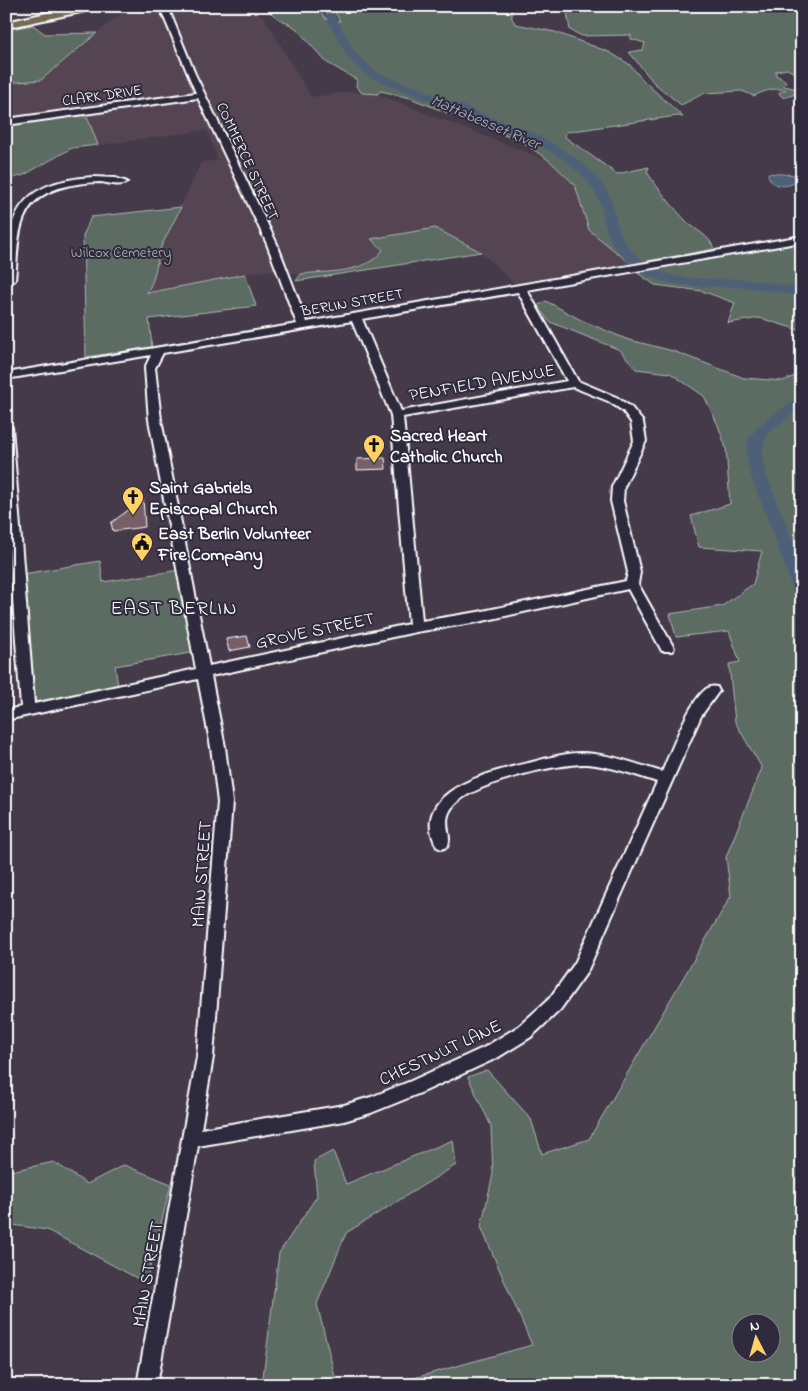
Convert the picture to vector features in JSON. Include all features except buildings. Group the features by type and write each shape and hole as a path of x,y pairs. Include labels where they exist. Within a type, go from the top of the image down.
{"highway":[{"path":"6,17 58,6"},
{"path":"6,25 95,6"}],"street":[{"name":"COMMERCE STREET","path":"164,10 201,95 272,244 303,326"},
{"name":"CLARK DRIVE","path":"6,122 201,95"},
{"path":"6,283 10,280 12,240 17,221 29,199 50,187 72,182 105,178 122,182"},
{"name":"BERLIN STREET","path":"6,376 802,239"},
{"path":"521,288 574,383 620,404 632,415 639,428 640,441 638,448 618,487 617,501 634,572 632,584 667,648"},
{"path":"356,317 397,415 416,627"},
{"path":"130,354 150,368 159,350"},
{"name":"MAIN STREET","path":"147,1385 206,1048 225,802 218,747 202,673 155,420 150,368"},
{"name":"PENFIELD AVENUE","path":"397,415 574,383"},
{"path":"6,427 11,542 28,710"},
{"name":"GROVE STREET","path":"6,715 416,627 478,617 632,584"},
{"name":"CHESTNUT LANE","path":"191,1139 358,1109 388,1099 487,1055 514,1041 533,1027 568,990 581,967 695,715 712,691"},
{"path":"442,843 437,823 444,807 460,791 488,779 571,759 606,762 667,779"}],"shaded area":[{"path":"130,6 243,6 264,17 311,97 348,92 377,94 551,162 575,185 590,230 631,264 516,285 481,252 371,238 383,250 377,259 353,268 301,274 275,270 239,274 146,294 153,280 161,247 201,163 218,160 207,130 6,158 6,83 41,80"}],"green space":[{"path":"273,6 316,6 326,19 340,21 331,6 549,6 512,7 512,19 516,24 555,32 609,52 629,64 644,81 683,117 677,116 566,132 565,137 617,174 649,167 647,172 666,198 687,222 706,237 714,249 631,264 589,230 575,185 551,162 524,143 410,98 381,91 377,94 362,93 356,86 357,80 326,62 296,28 270,12"},
{"path":"566,6 802,6 801,72 795,73 787,69 776,71 776,75 786,81 784,86 801,92 784,98 778,93 786,90 782,89 770,90 754,96 742,91 705,93 681,105 654,83 629,52 643,50 645,43 631,39 631,35 582,36 570,30"},
{"path":"33,25 45,34 97,33 41,80 6,83 6,30"},
{"path":"83,115 88,119 98,145 72,148 24,175 6,180 6,125"},
{"name":"Wilcox Cemetery","path":"181,207 161,247 153,280 147,293 245,274 256,306 149,319 152,347 86,357 83,236 91,217"},
{"path":"435,228 481,252 296,281 301,274 345,270 376,258 383,250 371,239"},
{"path":"802,243 802,331 760,318 728,323 735,303 702,291 655,285 636,272"},
{"path":"546,301 581,320 626,339 673,351 744,378 783,381 802,373 802,1385 389,1385 532,1345 481,1227 493,1174 491,1126 468,1077 487,1070 531,1119 542,1154 589,1139 731,896 726,857 762,768 735,722 729,664 740,662 729,631 676,637 670,614 722,606 753,584 762,551 699,547 691,516 730,504 726,448 718,425 704,396 670,373 636,369 620,350 550,322 537,306"},
{"path":"100,561 103,582 180,570 196,652 115,666 118,687 36,702 23,574"},
{"path":"453,1140 456,1165 346,1233 317,1304 337,1385 262,1385 279,1253 317,1196 314,1161 333,1151 346,1184"},
{"path":"54,1162 87,1184 124,1165 171,1184 146,1283 47,1230 6,1224 6,1172"}],"water":[{"path":"768,173 796,175 798,180 790,185 780,186 772,182"}],"waterway":[{"name":"Mattabesset River","path":"325,6 343,42 352,56 365,69 390,83 531,137 555,149 577,165 602,192 614,233 621,246 631,257 650,271 683,281 740,283 802,293"},
{"name":"Mattabesset River","path":"802,401 764,428 756,439 755,451 756,466 760,479 789,552 802,591"}],"place":[{"name":"Sacred Heart Catholic Church","path":"374,464"},
{"name":"Saint Gabriels Episcopal Church","path":"133,516"},
{"name":"East Berlin Volunteer Fire Company","path":"142,562"}],"district":[{"name":"EAST BERLIN","path":"174,607"}]}
